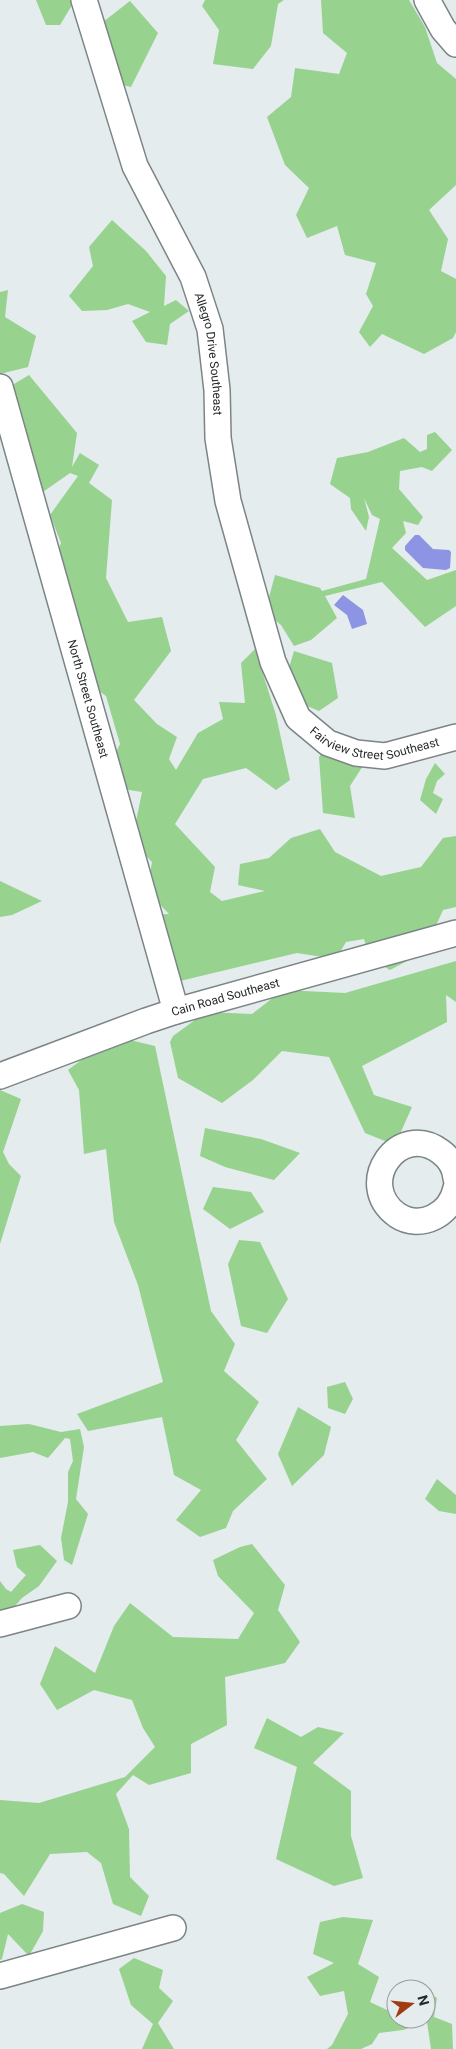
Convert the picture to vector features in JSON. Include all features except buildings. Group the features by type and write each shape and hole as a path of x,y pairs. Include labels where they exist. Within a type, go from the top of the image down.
{"street":[{"name":"Allegro Drive Southeast","path":"84,0 135,166 193,277 210,330 217,390 218,438 228,501 273,662 298,718"},
{"path":"427,0 443,29 456,44"},
{"name":"North Street Southeast","path":"0,386 176,1011"},
{"name":"Fairview Street Southeast","path":"298,718 328,743 356,753 385,756 456,737"},
{"name":"Cain Road Southeast","path":"0,1076 146,1020 456,933"},
{"path":"454,1201 442,1213 432,1218 410,1220 400,1217 391,1210 380,1191 379,1180 381,1170 387,1160 399,1149 414,1144 425,1144 436,1148 444,1154 451,1163 456,1178"},
{"path":"0,1624 68,1606"},
{"path":"0,1976 173,1928"}],"green space":[{"path":"36,0 75,0 60,25 46,25"},
{"path":"205,0 284,0 278,4 271,46 253,69 213,64 219,30 202,6"},
{"path":"321,0 409,0 425,27 437,63 456,79 456,185 429,210 448,239 441,271 456,279 456,332 453,338 424,354 382,334 370,347 359,332 373,306 366,294 376,263 345,255 337,226 307,238 296,215 309,188 285,165 267,117 291,97 295,68 339,74 347,53 323,33"},
{"path":"130,1 158,33 131,87 101,80 103,22"},
{"path":"112,220 146,251 166,276 164,306 176,300 189,311 170,324 167,345 146,342 132,321 150,312 128,304 107,310 82,311 69,296 93,266 89,247"},
{"path":"8,290 5,317 36,336 28,367 0,374 0,292"},
{"path":"29,375 77,433 72,467 80,453 99,465 89,483 112,500 106,578 128,622 162,617 171,651 134,700 157,724 177,737 169,759 176,770 198,733 223,719 219,702 245,703 241,663 255,649 276,715 290,780 276,790 246,768 203,779 175,824 215,867 210,892 222,901 265,891 238,885 240,864 269,858 291,838 320,829 335,852 381,876 421,867 443,838 456,836 456,907 443,910 424,952 390,970 370,958 364,939 346,942 336,959 297,953 180,981 150,915 169,914 147,891 152,862 132,841 142,792 129,790 107,770 120,744 106,696 82,679 52,568 61,543 50,515 78,476 70,473 40,494 9,387"},
{"path":"435,432 452,450 432,471 422,467 400,471 399,489 423,517 418,525 403,521 406,533 392,548 427,580 456,570 456,606 425,627 382,582 325,596 337,618 311,640 294,646 281,625 265,612 275,575 320,588 322,591 366,579 380,519 372,515 364,498 369,517 366,531 351,509 350,498 330,484 337,458 368,452 404,438 420,452 427,449 427,435"},
{"path":"294,651 332,663 338,698 319,711 281,695"},
{"path":"334,739 368,758 350,786 355,818 323,813 319,757"},
{"path":"435,763 445,774 437,781 433,793 443,799 436,814 420,800 426,779"},
{"path":"0,881 42,901 12,915 0,917"},
{"path":"456,961 456,1002 446,995 447,1022 362,1066 374,1095 412,1107 395,1145 365,1133 329,1057 282,1051 253,1080 222,1103 178,1078 170,1042 173,1036 206,1012 252,1014 283,990 345,993"},
{"path":"130,1040 155,1046 211,1311 235,1344 224,1371 259,1402 236,1440 267,1479 233,1511 226,1528 200,1537 176,1520 201,1490 174,1475 162,1417 88,1431 77,1414 163,1382 138,1285 114,1222 106,1149 84,1154 79,1090 68,1070 96,1049"},
{"path":"0,1090 21,1099 3,1152 9,1164 21,1176 0,1244"},
{"path":"205,1128 261,1139 300,1153 274,1180 225,1167 200,1156"},
{"path":"213,1187 251,1192 264,1212 230,1229 203,1209"},
{"path":"239,1240 260,1242 288,1299 267,1333 241,1326 228,1264"},
{"path":"345,1382 353,1399 345,1414 328,1408 327,1387"},
{"path":"298,1407 331,1427 324,1455 292,1486 278,1454"},
{"path":"29,1424 61,1432 80,1429 84,1447 76,1499 88,1514 72,1565 64,1560 61,1538 68,1502 68,1472 73,1461 70,1439 65,1438 48,1458 33,1452 0,1458 0,1426"},
{"path":"437,1479 456,1495 456,1514 439,1511 425,1499"},
{"path":"252,1544 285,1585 278,1610 300,1642 285,1663 225,1677 227,1725 191,1744 191,1773 149,1785 133,1775 116,1794 129,1829 130,1877 149,1896 141,1916 113,1904 101,1863 87,1852 50,1854 24,1896 4,1874 0,1873 0,1800 39,1803 125,1777 155,1747 143,1728 132,1700 94,1690 57,1710 40,1684 55,1646 95,1673 114,1626 130,1603 173,1637 238,1639 254,1613 218,1576 213,1560 240,1547"},
{"path":"40,1545 57,1561 39,1586 22,1598 8,1614 0,1611 0,1581 11,1592 26,1575 17,1567 13,1550"},
{"path":"267,1718 301,1737 318,1727 344,1733 313,1763 351,1791 351,1836 363,1878 334,1886 276,1859 297,1767 254,1748"},
{"path":"22,1904 44,1912 43,1931 29,1956 8,1934 2,1959 0,1960 0,1913"},
{"path":"343,1917 373,1920 358,1964 379,1977 370,2002 386,2010 386,2029 406,2029 379,2033 372,2044 361,2049 327,2049 332,2045 348,2014 344,1991 320,1996 307,1977 334,1963 313,1954 320,1922"},
{"path":"134,1958 163,1970 159,1988 173,2001 158,2023 174,2049 142,2049 153,2024 131,2005 119,1969"},
{"path":"436,2018 452,2024 453,2049 431,2049 428,2029 436,2029"}],"water":[{"path":"415,535 419,535 433,549 449,550 451,552 450,568 446,570 423,568 405,550 405,546"},
{"path":"343,595 363,610 367,624 352,629 347,615 334,605"}]}
